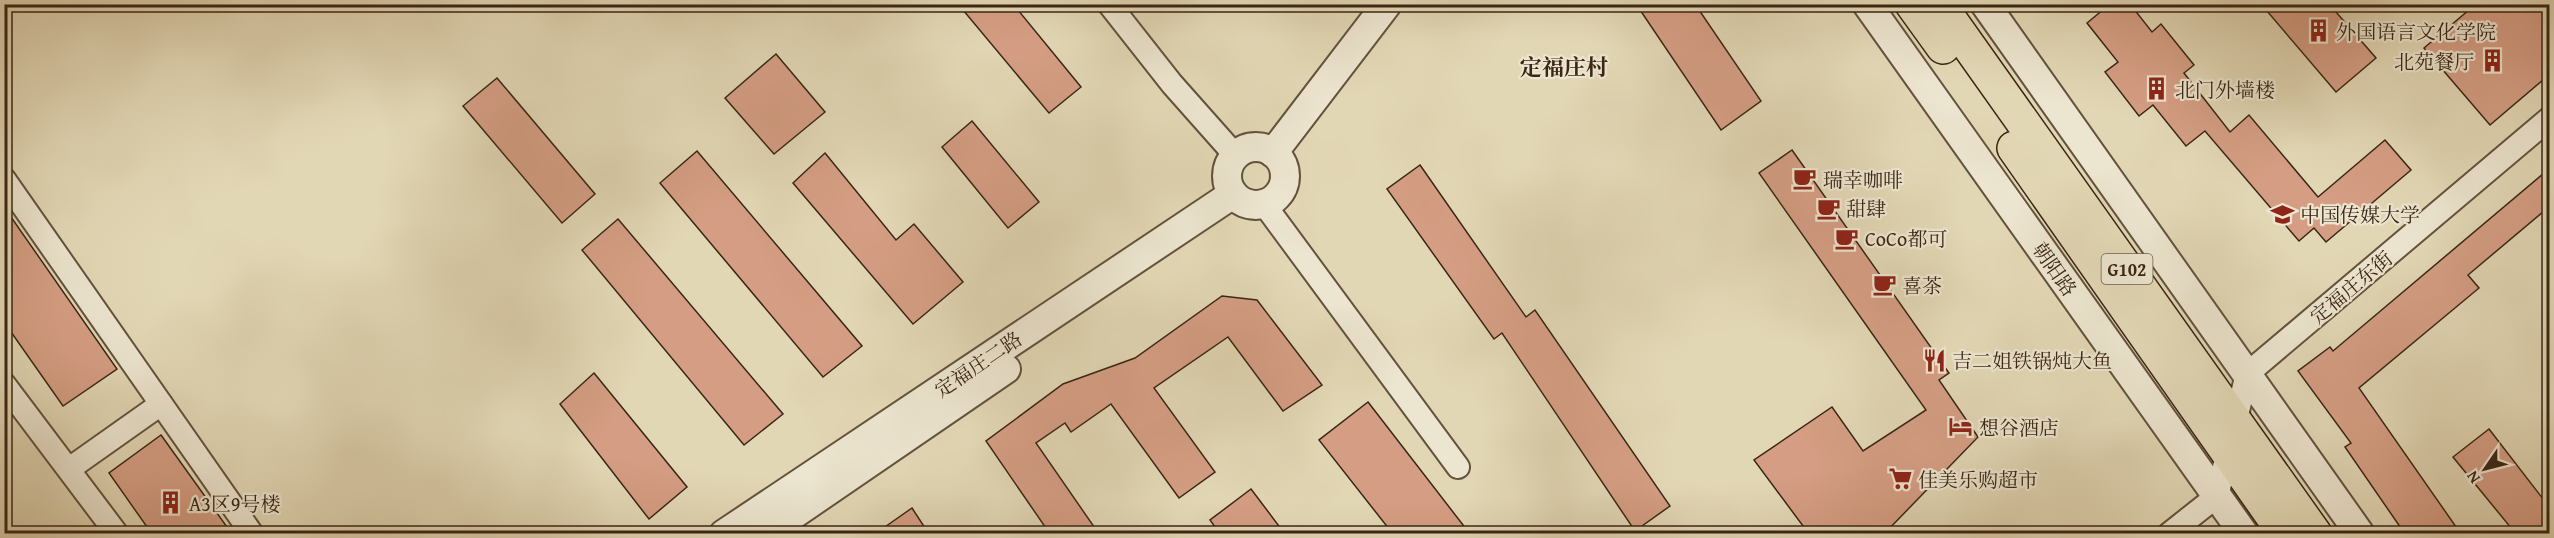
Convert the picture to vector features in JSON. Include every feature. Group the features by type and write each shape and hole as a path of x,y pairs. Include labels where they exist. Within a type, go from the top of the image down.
{"highway":[{"name":"朝阳路","path":"1912,4 2285,534"},
{"name":"G102","path":"1939,4 2315,534"}],"street":[{"path":"1109,4 1172,84 1235,155"},
{"path":"1387,4 1273,153 1257,147 1245,149 1235,155 1228,165 1227,177 1458,467"},
{"name":"朝阳路","path":"1867,4 2244,534"},
{"path":"1985,4 2360,534"},
{"name":"定福庄东街","path":"2247,374 2550,118"},
{"name":"定福庄二路","path":"724,534 1248,201 1277,196 1284,183 1284,167 1273,153"},
{"path":"4,179 252,534"},
{"name":"定福庄二路","path":"765,534 1248,201"},
{"path":"2169,534 2217,496 2247,374"},
{"path":"4,384 117,534"},
{"path":"69,469 161,404"}],"building":[{"path":"958,4 1013,4 1081,87 1049,113"},
{"path":"1636,4 1695,4 1761,101 1721,130"},
{"path":"2110,4 2130,4 2152,32 2161,24 2194,65 2184,73 2230,132 2249,115 2318,197 2385,140 2411,170 2326,242 2314,228 2299,241 2205,131 2186,146 2153,105 2139,116 2105,72 2118,62 2087,23"},
{"name":"外国语言文化学院","path":"2261,4 2329,4 2376,58 2336,92"},
{"name":"北苑餐厅","path":"2476,4 2550,4 2550,74 2490,125 2424,48"},
{"path":"776,54 825,112 774,154 725,98"},
{"path":"497,78 595,194 562,223 463,106"},
{"path":"972,121 1039,202 1008,228 942,147"},
{"path":"1792,150 1949,373 1939,380 1978,437 1884,534 1809,534 1754,460 1832,407 1863,451 1926,410 1759,173"},
{"path":"697,151 862,346 823,377 660,183"},
{"path":"825,153 896,240 914,224 963,282 913,324 793,183"},
{"path":"1420,165 1526,317 1535,310 1670,506 1635,531 1502,333 1494,339 1387,189"},
{"path":"2550,168 2550,206 2468,275 2479,288 2359,388 2461,534 2405,534 2345,447 2351,443 2298,371 2330,347 2333,351"},
{"path":"4,207 117,369 63,406 4,322"},
{"path":"618,219 783,414 744,445 582,250"},
{"path":"1222,296 1257,300 1322,385 1283,411 1228,337 1154,388 1215,472 1179,498 1111,404 1071,432 1065,423 1036,443 1099,534 1050,534 986,441 1063,384 1135,358"},
{"path":"594,373 687,487 649,519 560,404"},
{"path":"1368,402 1470,534 1393,534 1319,440"},
{"path":"2489,429 2550,508 2550,534 2516,534 2453,457"},
{"name":"A3区9号楼","path":"161,435 232,534 152,534 109,473"},
{"path":"1251,489 1285,534 1220,534 1210,520"},
{"path":"912,508 929,534 875,534"}],"place":[{"name":"外国语言文化学院","path":"2318,31"},
{"name":"北苑餐厅","path":"2492,61"},
{"name":"北门外墙楼","path":"2157,89"},
{"name":"瑞幸咖啡","path":"1805,179"},
{"name":"甜肆","path":"1828,208"},
{"name":"中国传媒大学","path":"2282,214"},
{"name":"CoCo都可","path":"1847,238"},
{"name":"喜茶","path":"1884,285"},
{"name":"吉二姐铁锅炖大鱼","path":"1934,360"},
{"name":"想谷酒店","path":"1961,427"},
{"name":"佳美乐购超市","path":"1900,479"},
{"name":"A3区9号楼","path":"171,503"}],"district":[{"name":"定福庄村","path":"1564,67"}]}
